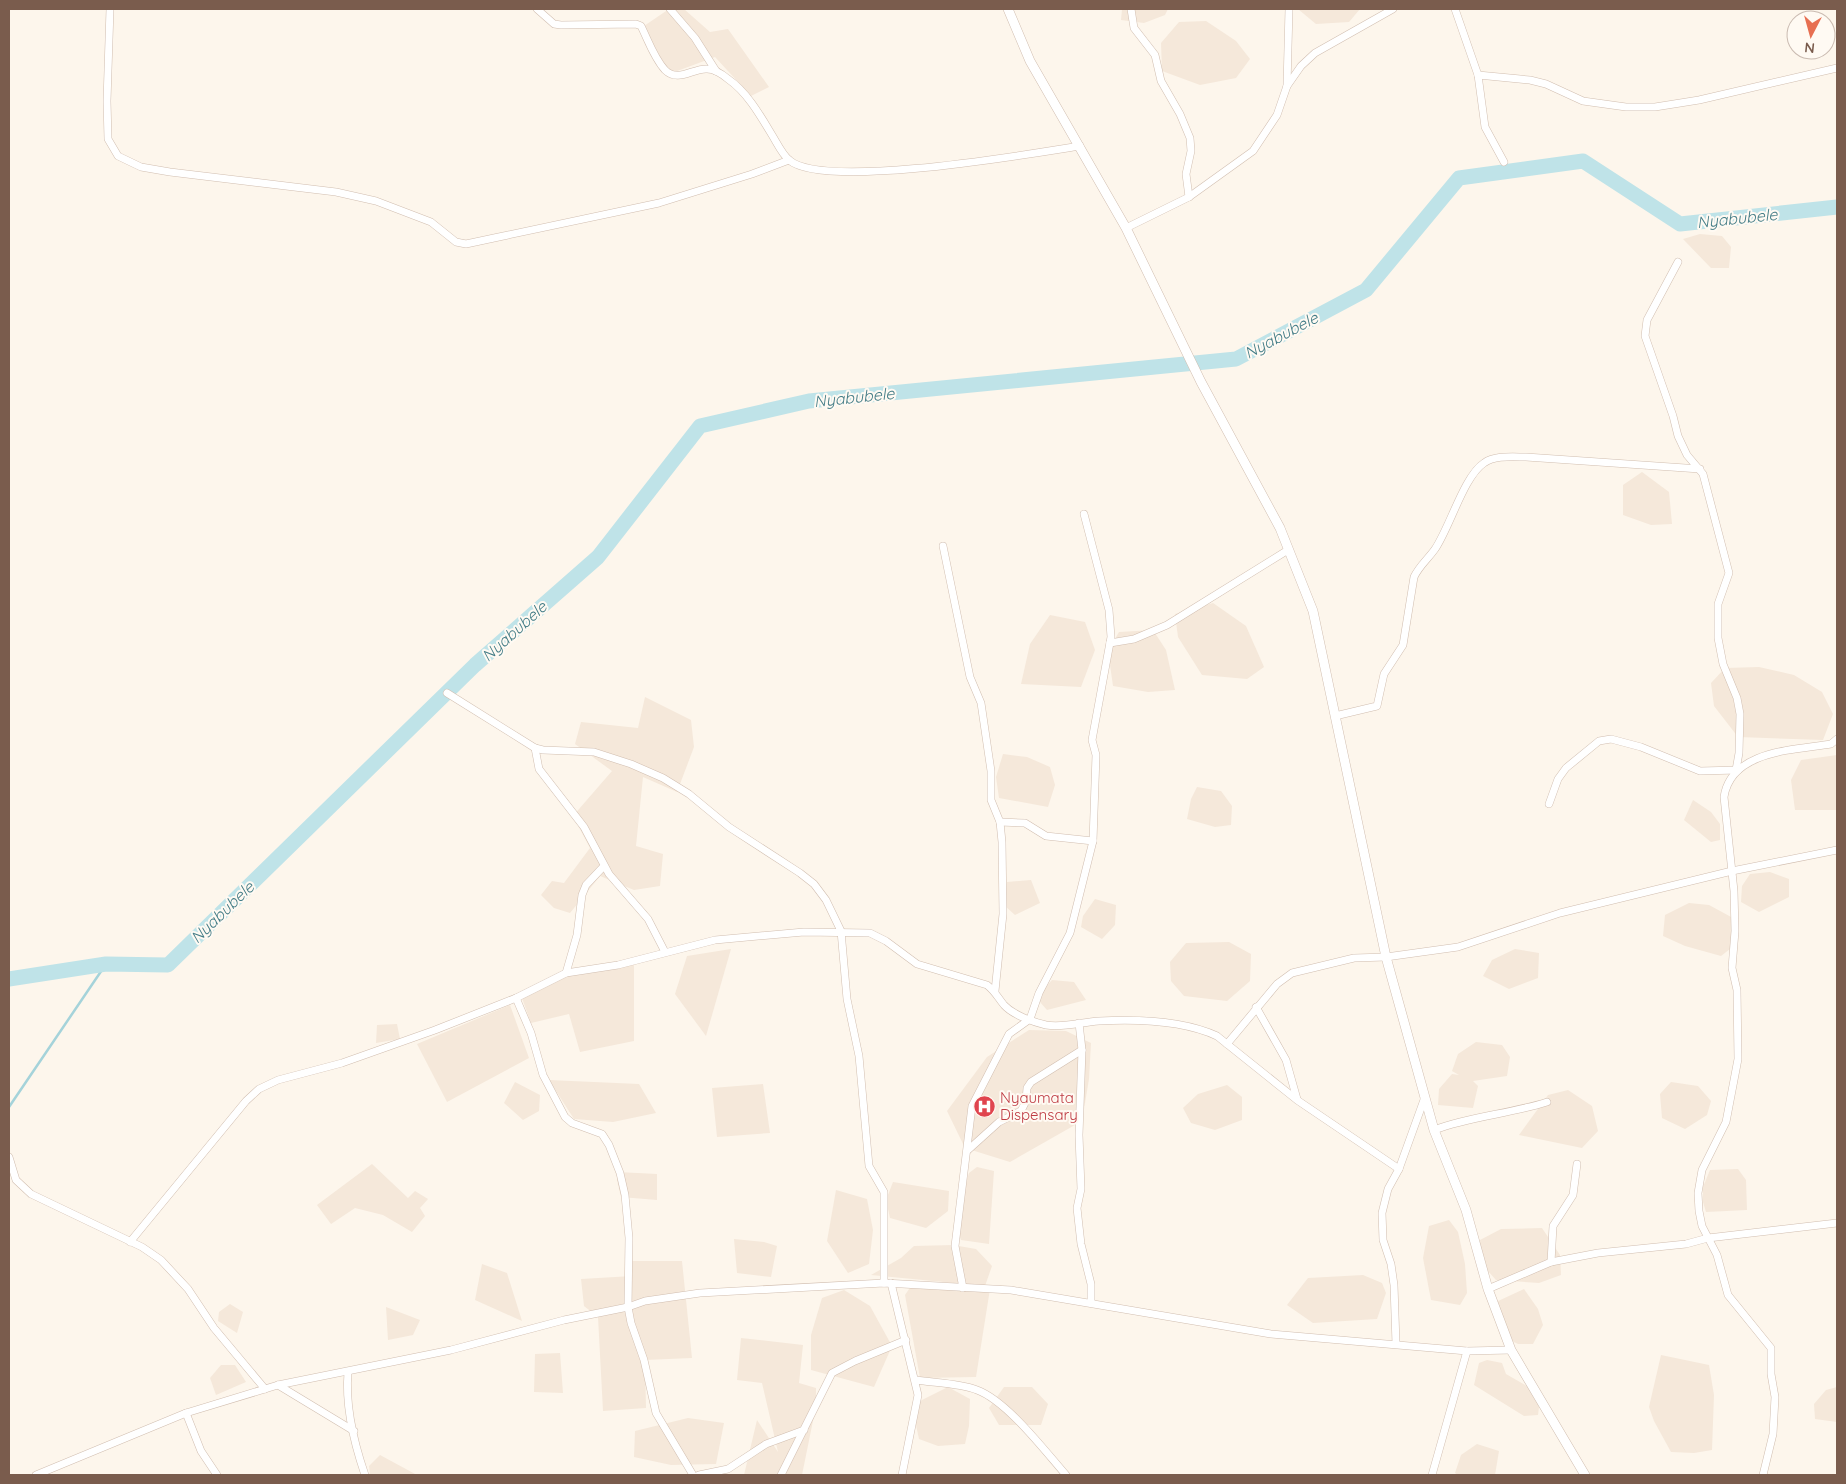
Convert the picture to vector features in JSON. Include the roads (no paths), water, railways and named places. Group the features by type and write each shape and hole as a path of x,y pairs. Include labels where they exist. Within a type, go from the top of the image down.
{"street":[{"path":"110,9 106,101 108,139 118,156 141,167 151,169 336,192 376,201 431,222 456,242 475,242 659,203 752,174 789,160"},
{"path":"536,9 554,24 636,24 641,26 665,70 673,75 679,76 706,69 716,71"},
{"path":"670,9 695,38 716,71 729,80 748,99 789,160 805,168 825,172 928,167 1080,146"},
{"path":"1008,9 1030,61 1126,228 1177,329 1201,382 1280,528 1313,611 1386,957 1434,1130 1466,1210 1488,1288 1511,1350 1584,1475"},
{"path":"1131,9 1134,28 1155,55 1161,81 1180,114 1190,138 1191,151 1186,174 1189,197"},
{"path":"1287,86 1289,9"},
{"path":"1126,228 1189,197 1253,151 1277,115 1287,86 1301,66 1315,53 1393,9"},
{"path":"1455,9 1478,76 1481,112 1485,127 1504,162"},
{"path":"1478,76 1530,80 1546,84 1582,102 1626,107 1646,107 1699,100 1837,68"},
{"path":"1678,262 1646,320 1645,336 1673,416 1678,436 1687,455 1703,474 1729,573 1717,608 1718,638 1723,664 1737,698 1740,714 1737,770"},
{"path":"1335,716 1377,706 1384,674 1403,645 1414,577 1418,567 1434,550 1474,472 1486,462 1502,458 1526,457 1700,469"},
{"path":"964,1288 955,1246 972,1106 976,1094 987,1079 1009,1034 1030,1019 1039,992 1070,933 1093,842 1096,755 1092,740 1110,643 1108,610 1084,514"},
{"path":"943,546 970,677 981,703 991,771 991,800 1000,822 1004,888 995,991"},
{"path":"1110,643 1134,639 1167,625 1288,550"},
{"path":"447,693 535,748 594,752 631,764 663,778 688,794 730,827 814,884 826,900 841,931 847,999 859,1056 869,1166 884,1192 887,1283 906,1340 916,1380 918,1403 902,1475"},
{"path":"1549,804 1558,779 1566,768 1599,741 1617,739 1700,771 1737,770"},
{"path":"1762,1475 1773,1434 1775,1397 1771,1348 1729,1297 1716,1255 1700,1219 1700,1181 1713,1145 1726,1122 1738,1059 1737,990 1732,968 1735,931 1732,871 1724,797 1726,787 1737,770 1758,757 1831,744 1837,740"},
{"path":"535,748 539,769 560,793 570,811 588,833 604,866 618,886 648,919 665,952"},
{"path":"1000,822 1024,822 1046,836 1093,842"},
{"path":"1227,1044 1277,984 1292,973 1354,958 1386,957 1458,947 1560,912 1732,871 1837,850"},
{"path":"566,972 577,935 582,895 586,885 604,866"},
{"path":"130,1242 221,1130 259,1089 278,1080 342,1063 435,1030 516,998 566,972 618,965 716,940 754,935 841,931 870,933 886,940 917,964 987,985 995,991 1010,1010 1030,1019 1053,1025 1099,1021 1188,1025 1216,1036 1297,1100 1399,1169"},
{"path":"516,998 532,1033 543,1075 566,1117 574,1124 602,1134 620,1173 625,1195 628,1238 628,1307 656,1413 693,1475"},
{"path":"1256,1007 1286,1060 1297,1100"},
{"path":"1079,1023 1082,1050 1079,1135 1081,1189 1077,1208 1081,1244 1091,1284 1092,1303"},
{"path":"968,1150 999,1122 1022,1111 1026,1101 1027,1088 1031,1082 1082,1050"},
{"path":"1396,1344 1394,1285 1382,1231 1382,1213 1388,1189 1399,1169 1425,1097"},
{"path":"1434,1130 1453,1122 1508,1113 1547,1102"},
{"path":"9,1158 16,1180 31,1194 153,1254 171,1270 214,1328 265,1389"},
{"path":"1551,1262 1553,1226 1573,1195 1577,1164"},
{"path":"1488,1288 1551,1262 1598,1253 1686,1244 1708,1238 1837,1223"},
{"path":"36,1475 186,1414 278,1385 451,1350 564,1320 663,1298 700,1293 887,1283 1011,1290 1271,1334 1467,1351 1511,1350"},
{"path":"781,1475 832,1373 855,1361 906,1340"},
{"path":"1432,1475 1467,1351"},
{"path":"348,1372 346,1390 365,1475"},
{"path":"916,1380 967,1387 986,1395 1002,1405 1066,1475"},
{"path":"278,1385 354,1431"},
{"path":"186,1414 201,1451 217,1475"},
{"path":"699,1475 720,1474 770,1441 804,1430"}],"waterway":[{"name":"Nyabubele","path":"9,979 106,964 168,965 475,665 598,557 700,426 809,401 1236,359 1366,290 1459,178 1583,161 1680,224 1837,207"},
{"path":"9,1107 106,964"}],"place":[{"name":"Nyaumata Dispensary","path":"984,1107"}]}
